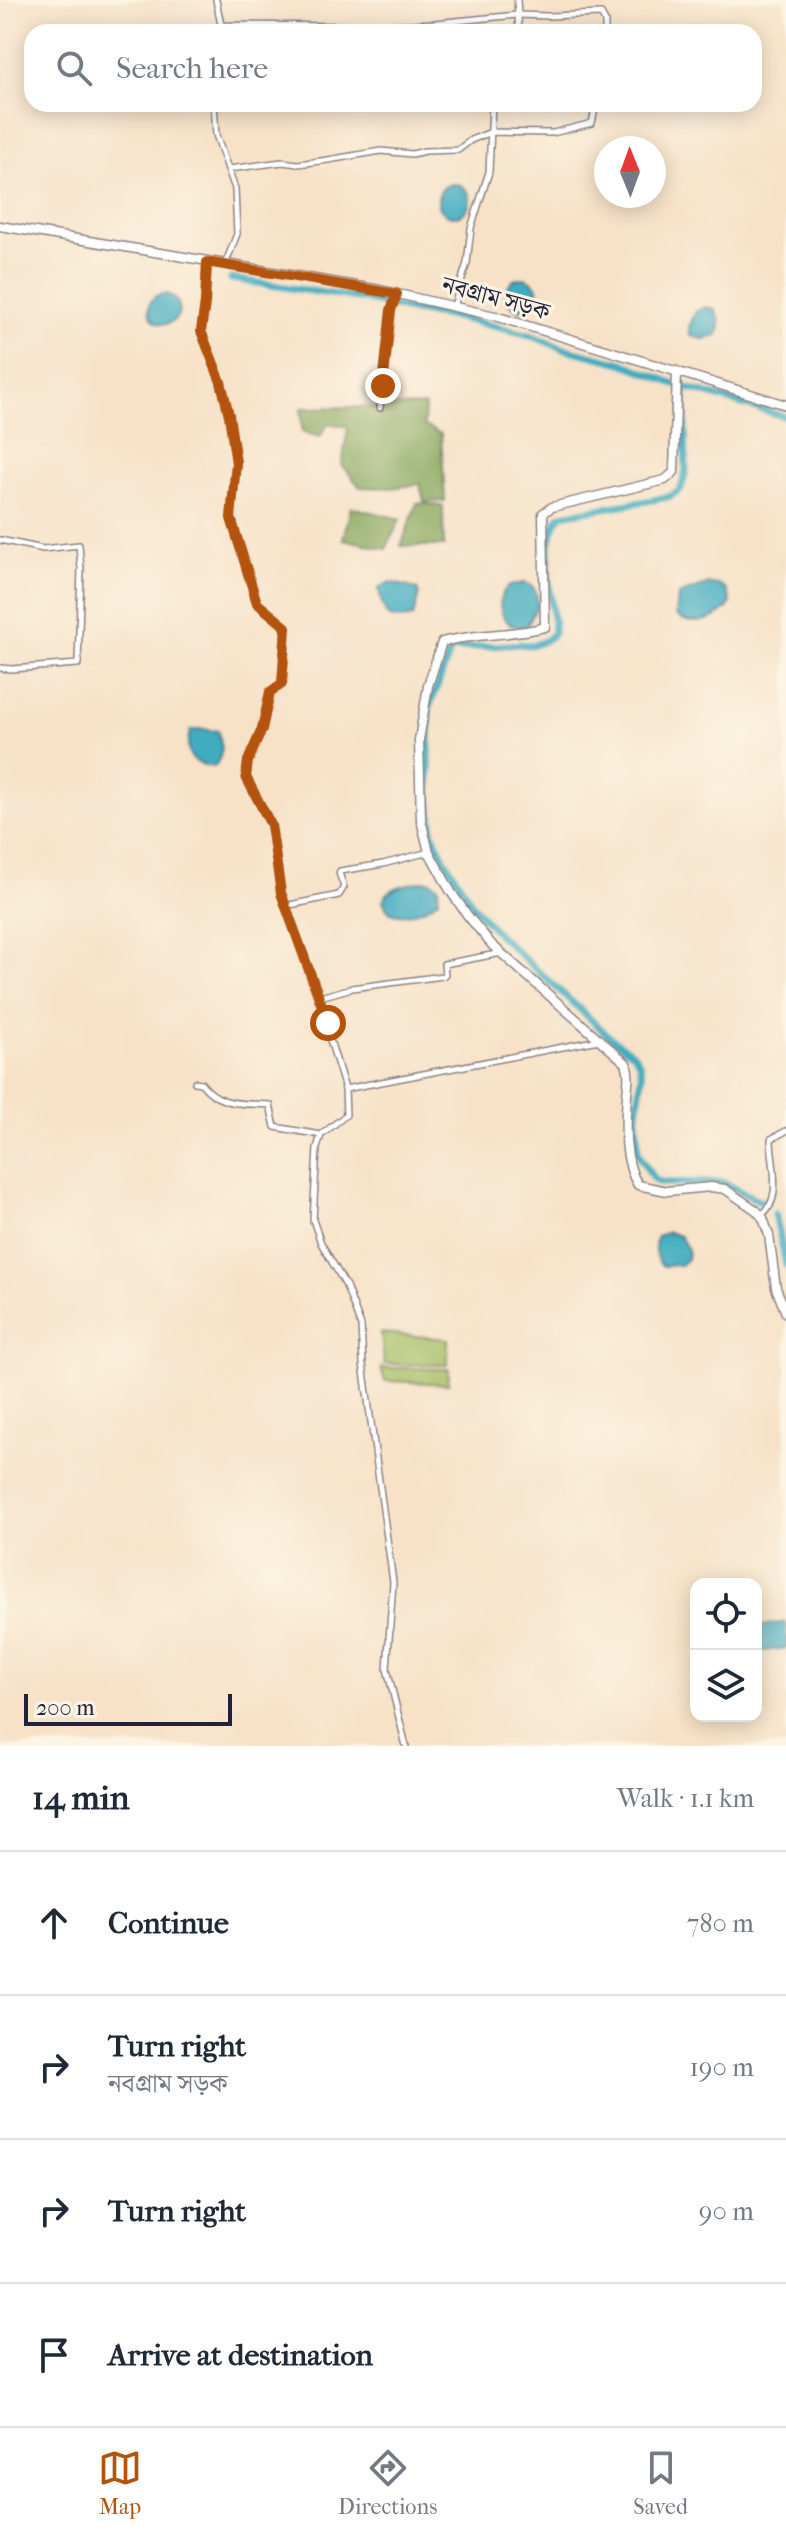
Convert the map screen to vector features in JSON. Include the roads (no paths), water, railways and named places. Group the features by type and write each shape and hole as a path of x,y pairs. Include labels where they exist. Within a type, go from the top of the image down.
{"street":[{"path":"216,0 220,24"},
{"path":"517,0 518,24"},
{"path":"413,24 517,15 601,14 605,24"},
{"path":"215,112 216,135 235,189 237,234 225,265"},
{"path":"454,307 467,263 471,228 489,172 492,112"},
{"path":"229,169 282,162 313,162 381,151 412,154 458,150 471,140 491,132 553,133 570,130 592,123 594,112"},
{"name":"নবগ্রাম সড়ক","path":"0,226 495,316 786,405"},
{"path":"207,262 201,331 221,382 229,415 236,463 231,518 257,603 286,627 282,684 270,692 262,729 248,761 246,777 271,825 281,893 320,997 345,1089 346,1115 321,1135 315,1164 314,1228 346,1286 361,1326 363,1364 393,1582 387,1669 406,1746"},
{"path":"380,408 391,310 396,297"},
{"path":"676,373 674,472 665,480 552,507 543,513 545,627 525,633 458,637 442,642 428,686 419,740 421,820 429,852 468,916 502,953 626,1063 629,1071 628,1152 638,1185 667,1191 700,1187 725,1189 737,1195 760,1215 769,1235 776,1288 786,1313"},
{"path":"0,540 43,549 79,545 81,569 78,664 0,668"},
{"path":"285,906 339,895 344,887 340,871 429,852"},
{"path":"320,997 352,988 443,976 444,964 502,953"},
{"path":"345,1089 600,1040"},
{"path":"195,1082 201,1083 212,1097 225,1101 270,1105 275,1127 321,1135"},
{"path":"760,1215 770,1207 773,1197 771,1139 786,1131"}],"water":[{"path":"454,184 465,189 470,200 465,211 454,216 443,211 438,200 443,189"},
{"path":"522,278 533,283 538,294 533,305 522,310 511,305 506,294 511,283"},
{"path":"164,294 175,298 179,309 175,320 164,324 153,320 149,309 153,298"},
{"path":"706,307 714,309 718,315 719,333 703,339 690,336 689,327 696,311"},
{"path":"390,582 417,589 419,594 413,617 396,619 387,614 379,588"},
{"path":"524,583 533,587 538,604 527,626 517,626 504,618 501,596 512,585"},
{"path":"709,584 722,586 726,591 731,603 726,609 713,618 697,622 676,615 678,595"},
{"path":"190,731 218,731 222,749 214,767 194,760 189,752"},
{"path":"423,881 438,886 439,899 433,904 408,914 392,912 387,908 383,900 390,892 400,886"},
{"path":"668,1232 680,1236 688,1250 687,1259 680,1265 663,1266 656,1256 657,1236"},
{"path":"786,1622 786,1648 762,1651 762,1626"}],"waterway":[{"path":"231,279 364,299 530,335 562,348 622,363 677,385 786,417"},
{"path":"684,386 686,471 681,489 671,496 653,500 561,515 554,528 548,557 554,632 548,639 535,644 451,649 429,708 429,790 433,835 474,907 500,936 611,1038 634,1054 642,1075 636,1120 638,1153 656,1181 722,1182 766,1204"},
{"path":"775,1214 786,1265"}]}
